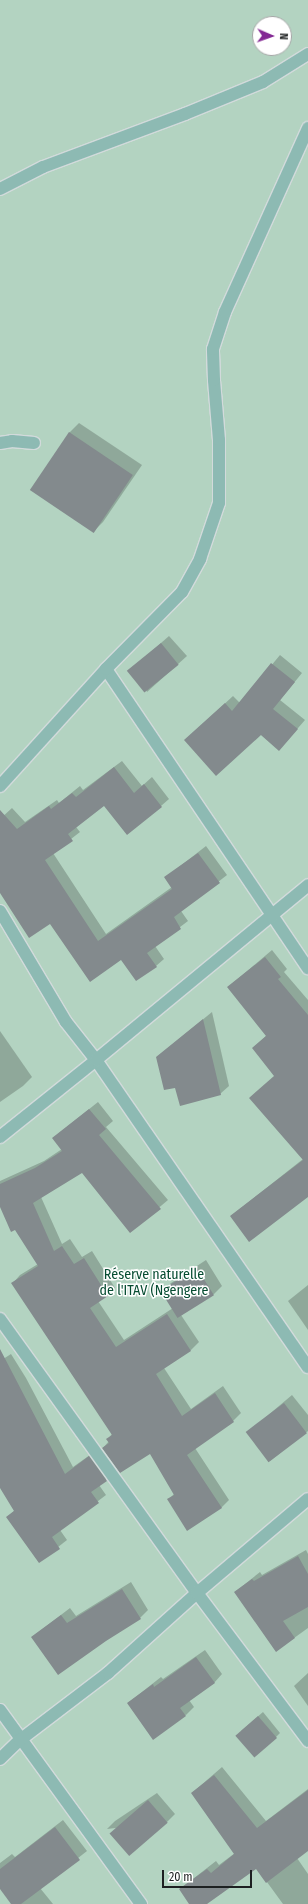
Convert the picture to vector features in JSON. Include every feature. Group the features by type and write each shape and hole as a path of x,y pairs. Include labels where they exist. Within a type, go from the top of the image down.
{"street":[{"path":"0,189 43,167 185,114 263,82 308,54"},
{"path":"0,786 106,669 182,592 200,560 219,503 219,440 214,380 214,349 225,312 308,128"},
{"path":"0,443 12,441 34,443"},
{"path":"106,669 308,968"},
{"path":"0,1137 308,885"},
{"path":"0,911 66,1022 96,1060 308,1367"},
{"path":"0,1319 196,1593 308,1741"},
{"path":"0,1758 20,1740 108,1673 196,1593 308,1498"},
{"path":"0,1710 20,1740 142,1904"}],"green space":[{"name":"Réserve naturelle de l'ITAV (Ngengere","path":"0,0 308,0 308,1904 0,1904"}],"building":[{"path":"69,432 133,475 94,533 30,490"},
{"path":"161,643 179,665 144,692 127,671"},
{"path":"271,663 295,682 273,709 298,729 279,751 261,735 216,776 184,740 225,703 232,711"},
{"path":"114,767 134,793 144,784 162,807 127,835 104,806 68,834 73,841 45,860 98,941 172,889 164,877 198,853 220,883 174,917 181,929 147,953 157,967 136,981 121,960 90,982 50,924 29,938 0,893 0,810 17,829 49,806 51,809 72,793 76,797"},
{"path":"265,957 281,977 278,979 308,1015 308,1197 249,1242 230,1216 303,1160 249,1098 274,1076 252,1048 266,1036 227,987"},
{"path":"203,1019 221,1095 180,1106 175,1088 164,1090 156,1057"},
{"path":"89,1109 106,1129 99,1135 161,1209 130,1233 82,1173 33,1203 54,1251 62,1246 74,1264 84,1258 108,1296 90,1308 116,1347 167,1314 191,1351 156,1374 182,1416 215,1393 234,1422 187,1455 222,1508 187,1531 167,1499 174,1495 150,1454 120,1473 102,1448 109,1443 106,1439 112,1435 11,1283 38,1266 15,1230 11,1232 0,1207 0,1184 35,1168 62,1151 52,1138"},
{"path":"197,1268 214,1295 177,1318 161,1291"},
{"path":"0,1349 65,1474 89,1456 107,1481 91,1492 99,1503 52,1537 60,1549 39,1563 6,1517 14,1511 0,1488"},
{"path":"284,1403 307,1433 269,1462 246,1432"},
{"path":"298,1556 308,1574 308,1607 283,1621 295,1638 276,1652 234,1592 252,1579 254,1581"},
{"path":"122,1589 141,1619 106,1641 58,1675 31,1637 61,1615 67,1623"},
{"path":"196,1657 215,1683 180,1708 186,1716 153,1740 127,1703 153,1684 154,1687"},
{"path":"258,1716 277,1738 254,1758 235,1736"},
{"path":"214,1775 257,1828 308,1790 308,1851 266,1883 256,1869 207,1904 189,1904 179,1889 207,1869 211,1873 234,1854 191,1793"},
{"path":"148,1800 168,1823 129,1856 110,1833"},
{"path":"55,1827 80,1860 21,1904 11,1904 0,1889 0,1869"}]}
